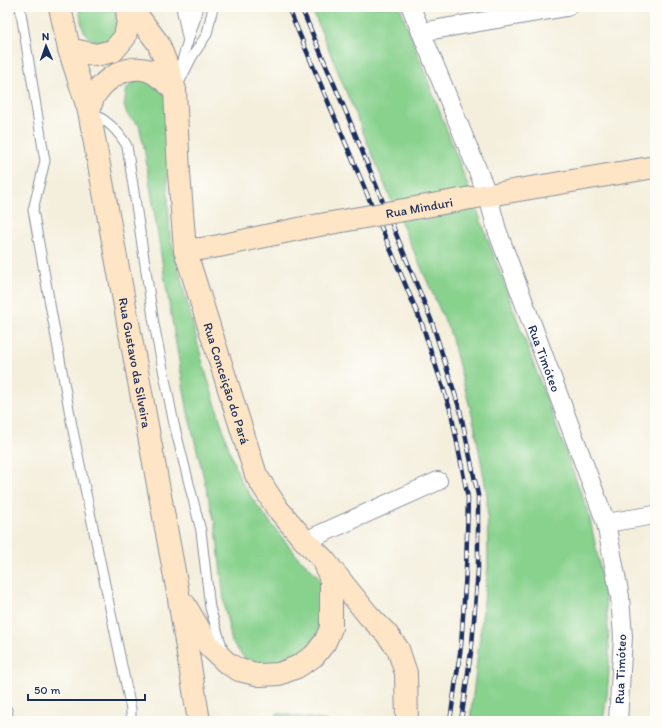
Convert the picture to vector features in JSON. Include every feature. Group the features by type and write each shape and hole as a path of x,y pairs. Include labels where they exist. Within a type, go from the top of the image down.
{"main road":[{"name":"Rua Gustavo da Silveira","path":"60,7 69,49 89,111 178,593 199,721"},
{"path":"69,49 96,55 113,51 125,37 128,21 127,7"},
{"name":"Rua Conceição do Pará","path":"131,7 158,43 175,90 185,250 256,475 277,508 305,541 324,560 369,616 386,633 398,649 406,673 407,721"},
{"path":"89,111 95,94 120,71 137,69 148,70 159,76 175,90"},
{"name":"Rua Minduri","path":"185,250 200,250 303,228 655,167"},
{"path":"178,593 209,646 227,663 239,670 260,675 279,674 296,667 314,656 326,642 331,628 331,581 324,560"}],"street":[{"name":"Rua Timóteo","path":"411,7 479,197 497,230 606,523 620,597 622,637 618,721"},
{"path":"420,32 567,7"},
{"path":"305,541 438,481"},
{"path":"606,523 655,515"}],"lane":[{"path":"20,7 45,161 33,210 72,426 131,709 131,721"},
{"path":"181,7 188,43"},
{"path":"188,43 190,7"},
{"path":"175,90 181,59 188,43 199,7"},
{"path":"175,90 192,57 207,34 213,7"},
{"path":"89,111 105,120 120,133 127,146 154,324 174,424 201,531 210,608 227,663"},
{"path":"7,710 9,721"}],"green space":[{"path":"79,7 113,7 118,21 115,32 109,42 100,42 88,37 81,22"},
{"path":"311,7 400,7 476,207 589,515 602,578 609,642 608,685 603,721 470,721 488,566 487,495 474,423 451,335 389,195"},
{"path":"138,79 162,83 168,104 167,175 170,236 202,360 229,449 240,479 254,501 298,557 320,579 325,607 319,631 307,647 286,661 262,663 245,659 232,642 225,610 216,528 188,413 144,147 139,125 128,116 124,106 127,88"},
{"path":"277,713 328,721 276,721"}],"railway":[{"path":"288,7 422,324 451,412 468,498 466,571 461,646 450,721"},
{"path":"301,7 349,119 432,322 460,410 478,495 478,570 472,645 461,721"}]}
